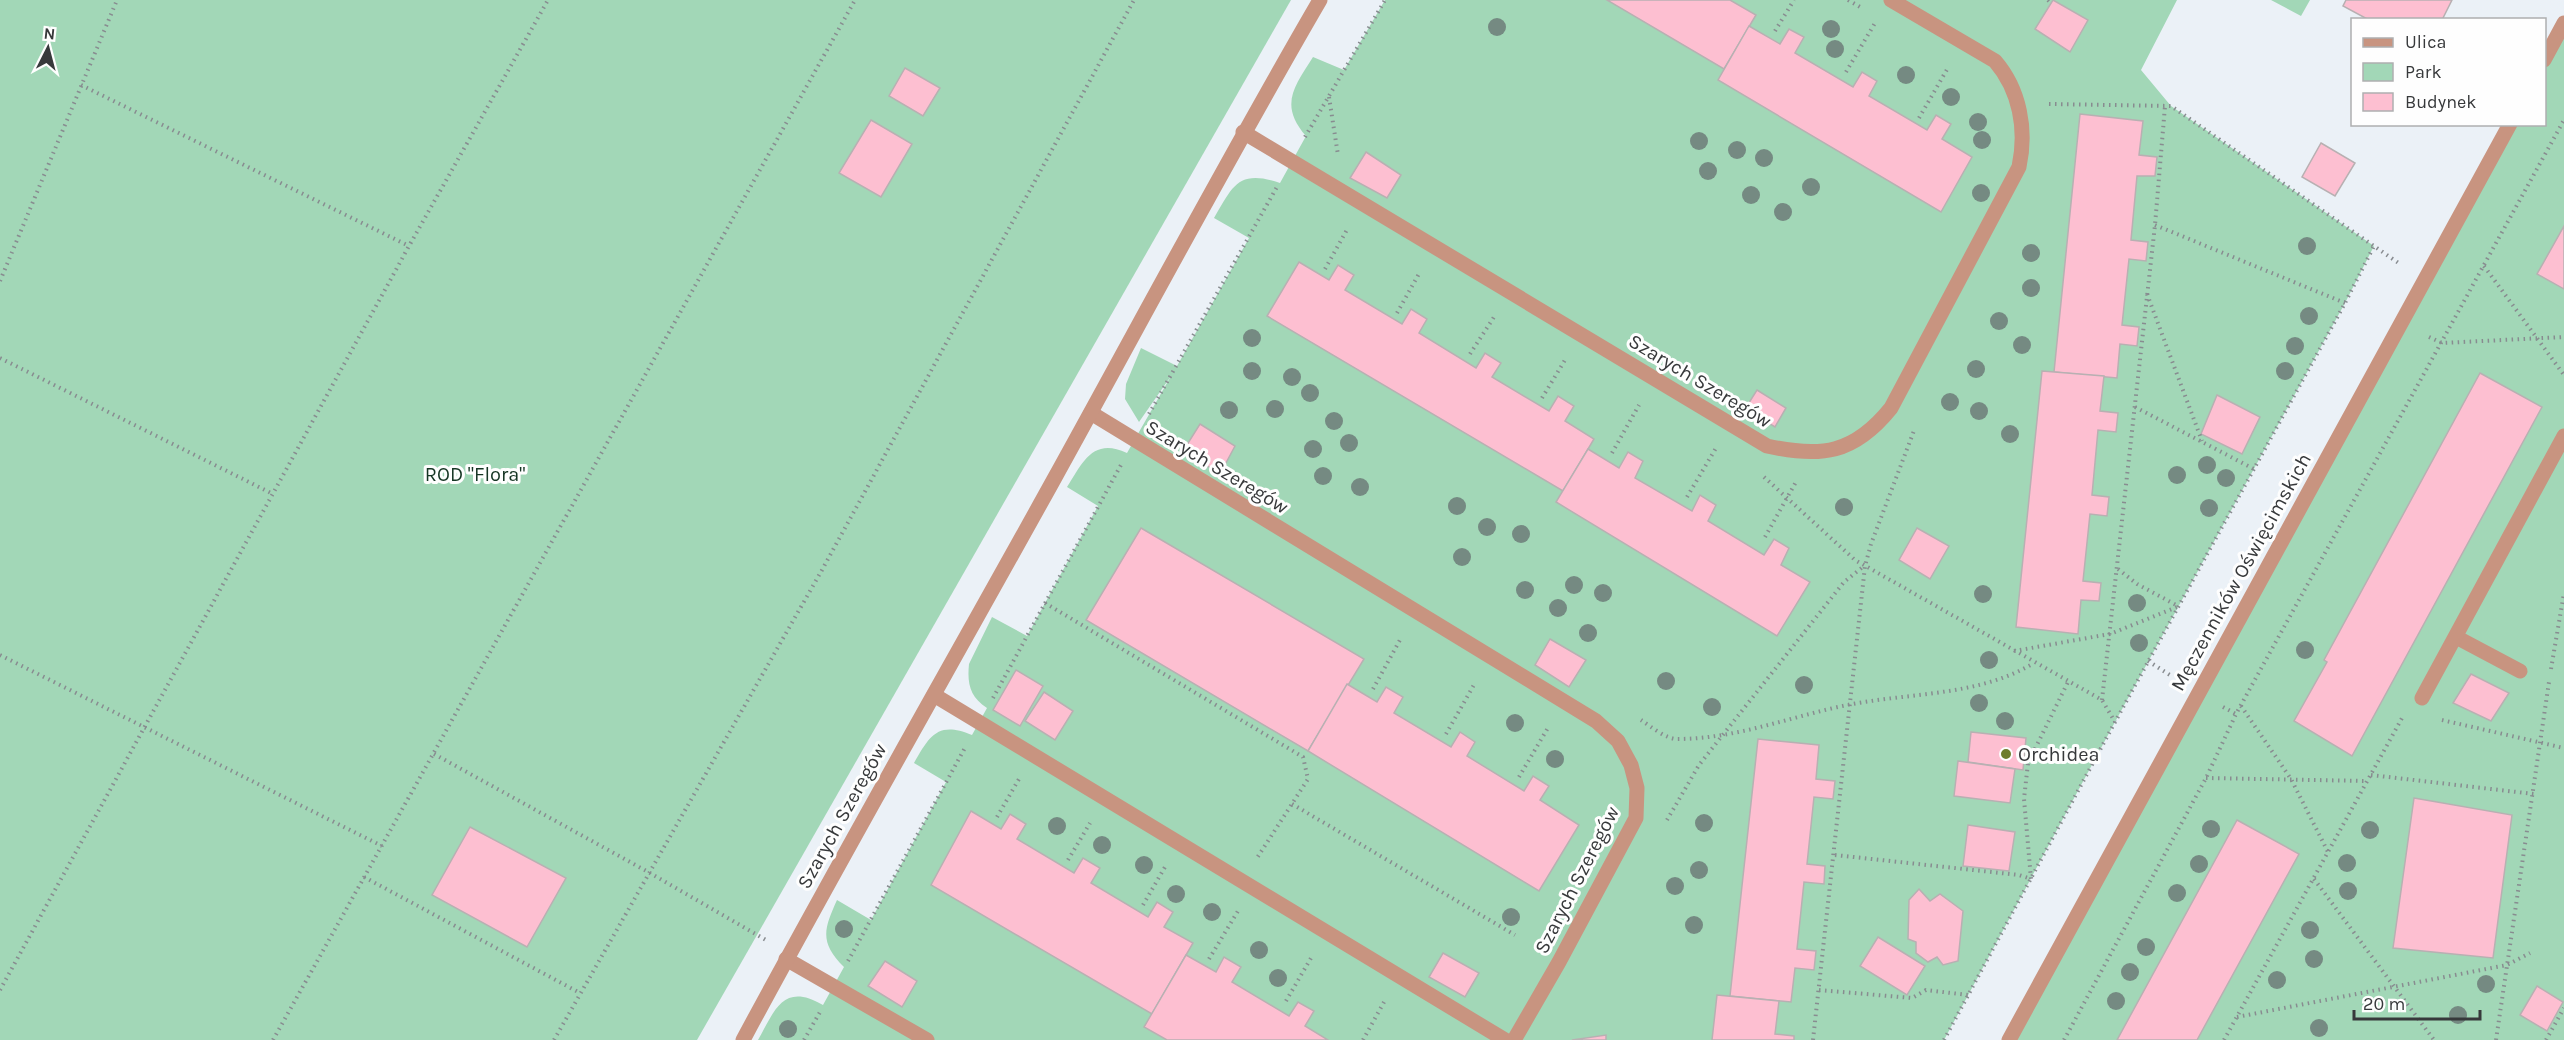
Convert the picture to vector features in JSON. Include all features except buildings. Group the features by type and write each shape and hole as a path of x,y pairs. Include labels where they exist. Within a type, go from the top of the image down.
{"street":[{"name":"Szarych Szeregów","path":"743,1040 1243,132 1320,0"},
{"name":"Szarych Szeregów","path":"1243,132 1767,446 1801,453 1828,452 1878,425 1891,408 2019,167 2022,152 2019,109 2004,72 1995,61 1891,0"},
{"path":"2546,56 2564,23"},
{"name":"Męczenników Oświęcimskich","path":"2009,1040 2509,126"},
{"name":"Szarych Szeregów","path":"1090,413 1596,721 1618,741 1634,777 1636,818 1559,962 1514,1040"},
{"path":"2422,698 2564,436"},
{"path":"2456,637 2520,670"},
{"path":"934,695 1505,1040"},
{"path":"788,957 927,1040"}],"path":[{"path":"0,281 117,0"},
{"path":"0,989 409,246 548,0"},
{"path":"273,1040 855,0"},
{"path":"554,1040 839,540 1134,0"},
{"path":"1291,162 1385,0"},
{"path":"1775,31 1794,0"},
{"path":"1846,72 1879,18"},
{"path":"1919,118 1953,61"},
{"path":"81,85 409,246"},
{"path":"1329,96 1340,166 1330,186"},
{"path":"2019,109 2038,104 2171,106 2425,281"},
{"path":"2102,700 2155,225 2165,106"},
{"path":"2064,1040 2206,777 2241,706 2564,120"},
{"path":"804,1040 1279,183 1289,187"},
{"path":"1325,269 1351,222"},
{"path":"2155,225 2346,303"},
{"path":"1944,1040 2178,606 2346,303 2374,246"},
{"path":"1397,313 1424,266"},
{"path":"2484,266 2564,375"},
{"path":"2147,293 2202,441"},
{"path":"1470,354 1498,311"},
{"path":"2402,324 2442,343 2564,337"},
{"path":"1542,398 1569,354"},
{"path":"0,358 273,494"},
{"path":"1612,453 1643,399"},
{"path":"2135,406 2254,469"},
{"path":"1813,1040 1865,566 1918,420"},
{"path":"1687,497 1718,445 1726,450"},
{"path":"1758,471 1855,560 2102,700 2115,722"},
{"path":"1665,824 1699,765 1844,582 1865,566"},
{"path":"2117,569 2137,584 2178,606"},
{"path":"2496,1040 2534,794 2539,742 2564,592"},
{"path":"1045,603 1303,757 1308,779 1242,881"},
{"path":"2014,651 2110,634 2178,606"},
{"path":"1373,688 1401,638 1409,640"},
{"path":"0,655 382,846"},
{"path":"1633,715 1673,739 1722,736 1850,705 1951,691 2014,675 2034,663"},
{"path":"1446,734 1480,674"},
{"path":"2031,879 2024,800 2028,763 2068,682"},
{"path":"1519,777 1563,701"},
{"path":"2241,706 2291,779 2328,852"},
{"path":"2224,1040 2405,712"},
{"path":"2439,720 2564,748"},
{"path":"434,754 650,873 788,957"},
{"path":"997,817 1022,773"},
{"path":"2371,775 2534,794"},
{"path":"2206,777 2367,781"},
{"path":"1292,804 1515,935"},
{"path":"1068,860 1094,817"},
{"path":"1835,855 2019,875 2031,879"},
{"path":"1143,905 1169,862"},
{"path":"364,877 580,993"},
{"path":"2314,879 2434,1040"},
{"path":"1209,959 1242,905"},
{"path":"1286,1001 1316,950"},
{"path":"2237,1017 2507,965 2530,953"},
{"path":"1819,990 1912,998 1926,990 1968,995"},
{"path":"1363,1040 1389,994"},
{"path":"2546,1040 2564,1008"}],"green space":[{"name":"ROD \"Flora\"","path":"0,0 1291,0 697,1040 0,1040"},
{"path":"1385,0 2177,0 2141,70 2171,106 2374,246 1944,1040 758,1040 775,1010 789,998 809,999 823,1005 844,967 831,950 826,935 829,919 837,900 871,920 946,782 914,763 930,738 936,733 951,730 972,735 987,708 973,695 969,684 969,664 992,617 1027,636 1098,506 1067,487 1084,461 1097,450 1106,448 1127,453 1171,376 1139,422 1125,399 1126,384 1141,348 1177,366 1249,238 1214,218 1226,197 1238,183 1255,178 1280,183 1306,136 1293,115 1291,105 1295,87 1300,78 1313,57 1344,70"},
{"path":"2271,0 2310,0 2301,16"},
{"path":"2564,23 2564,1040 2009,1040 2509,126 2546,126 2546,58"}],"place":[{"name":"Orchidea","path":"2006,754"}]}
